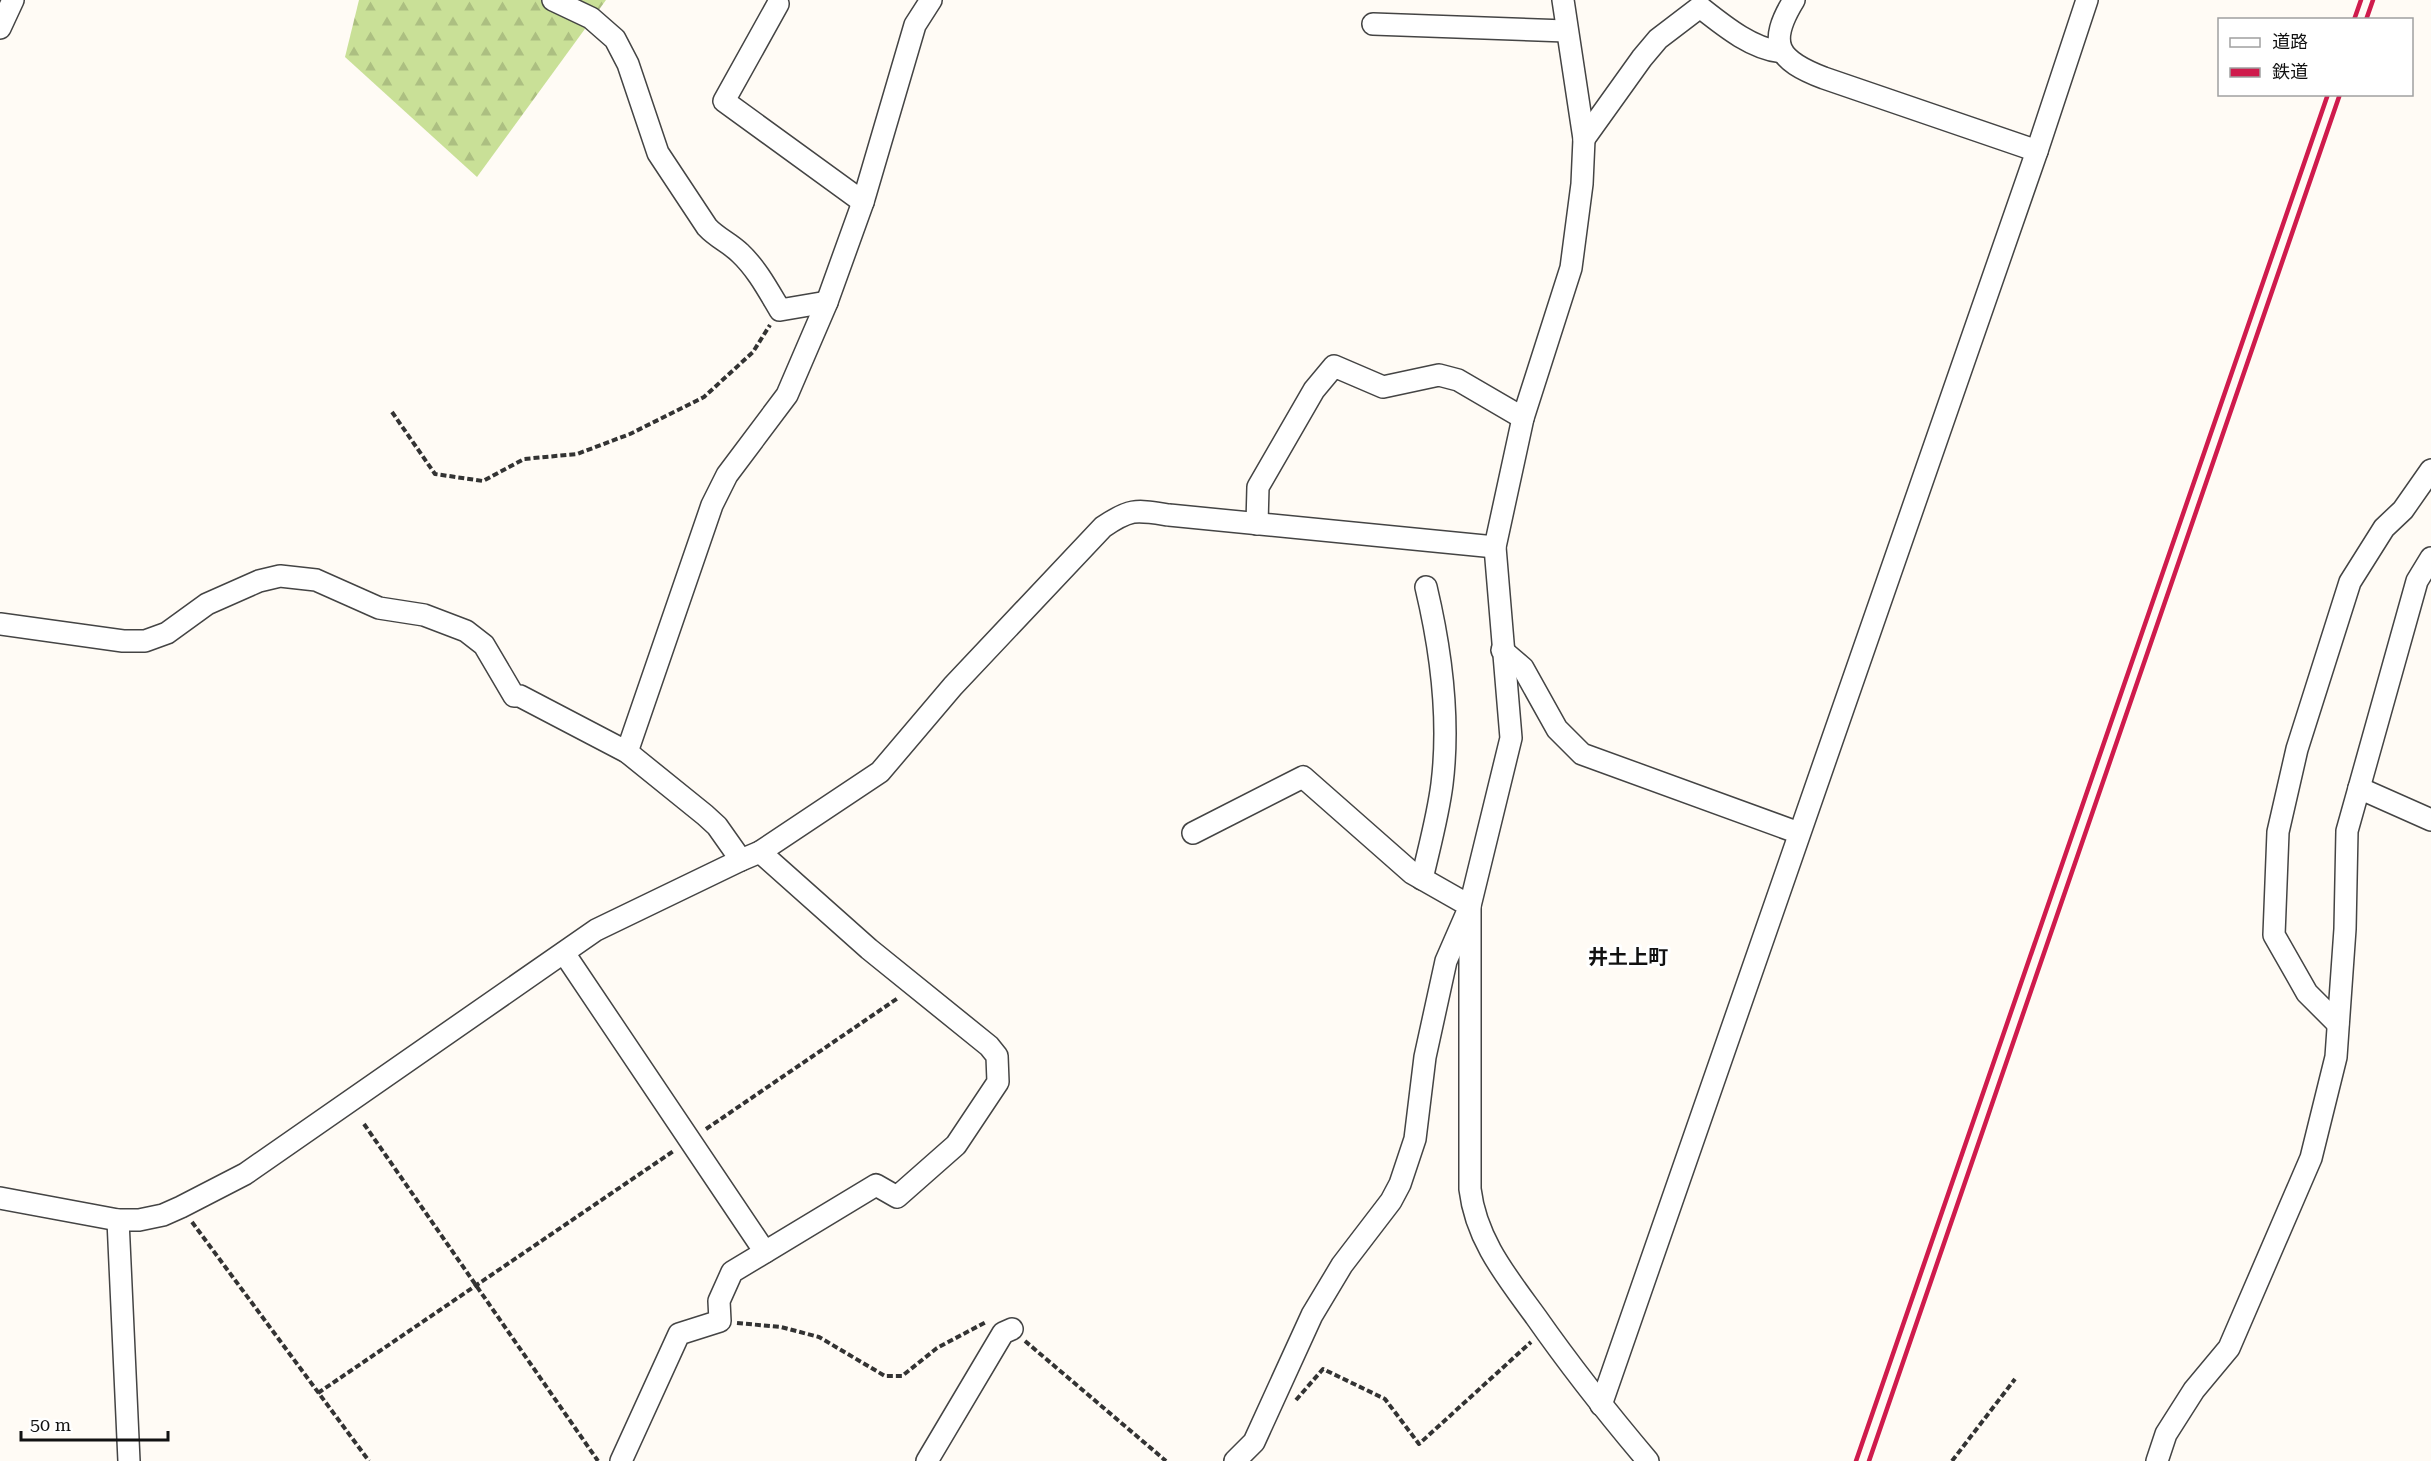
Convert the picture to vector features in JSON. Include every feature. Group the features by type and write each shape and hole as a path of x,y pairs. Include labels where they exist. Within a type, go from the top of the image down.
{"street":[{"path":"0,28 13,0"},
{"path":"553,0 591,18 615,39 628,64 658,153 707,226 714,234 738,250 754,268 780,310 827,302"},
{"path":"627,752 712,505 727,475 787,395 827,302 863,202 915,25 931,0"},
{"path":"1235,1461 1254,1442 1318,1305 1342,1266 1391,1201 1400,1184 1414,1139 1425,1057 1446,961 1470,906 1511,738 1495,547 1523,418 1571,268 1582,184 1584,139 1563,0"},
{"path":"1794,0 1782,20 1777,39 1782,52 1794,63 1815,75 2037,151"},
{"path":"1601,1405 2037,151 2087,0"},
{"path":"778,4 724,101 863,202"},
{"path":"1584,139 1658,39 1700,7 1723,25 1767,51 1782,52"},
{"path":"1373,24 1566,31"},
{"path":"1257,524 1258,486 1314,390 1334,366 1383,387 1439,375 1458,380 1523,418"},
{"path":"2338,1024 2307,993 2274,935 2278,832 2297,749 2350,582 2384,528 2403,510 2431,470"},
{"path":"0,1198 118,1220 139,1220 163,1215 244,1174 596,930 760,852 880,772 953,686 1103,527 1121,515 1138,510 1495,547"},
{"path":"2157,1461 2166,1434 2194,1390 2229,1348 2311,1158 2336,1057 2345,929 2347,831 2417,580 2431,558"},
{"path":"0,624 123,641 145,641 167,633 207,604 259,581 280,576 316,580 379,608 424,615 466,631 484,645 514,696 520,696 627,752 717,826 741,860"},
{"path":"1422,879 1442,785 1446,724 1432,615 1425,587"},
{"path":"1502,650 1523,668 1557,729 1581,754 1799,833"},
{"path":"1193,833 1303,777 1412,873 1470,906"},
{"path":"2359,788 2431,820"},
{"path":"621,1461 679,1334 720,1322 719,1301 732,1272 876,1185 897,1197 956,1145 998,1082 997,1056 989,1046 868,949 760,852"},
{"path":"1470,906 1470,1189 1473,1208 1491,1253 1544,1330 1601,1405 1648,1461"},
{"path":"564,953 765,1252"},
{"path":"118,1220 129,1461"},
{"path":"927,1461 1003,1333 1012,1329"}],"path":[{"path":"392,412 435,474 483,481 524,459 577,454 630,434 704,397 753,352 780,310"},
{"path":"700,1133 915,987"},
{"path":"364,1124 598,1461"},
{"path":"318,1393 681,1146"},
{"path":"181,1207 369,1461"},
{"path":"720,1322 781,1327 819,1337 885,1376 902,1376 937,1348 1000,1315 1012,1329 1166,1461"},
{"path":"1291,1406 1323,1369 1384,1399 1419,1444 1544,1330"},
{"path":"1952,1461 2014,1379"}],"green space":[{"path":"359,0 606,0 477,177 345,57"}],"railway":[{"path":"2355,18 2361,0"},
{"path":"2367,18 2373,0"},
{"path":"1856,1461 2327,96"},
{"path":"1869,1461 2339,96"}],"district":[{"name":"井土上町","path":"1628,957"}]}
